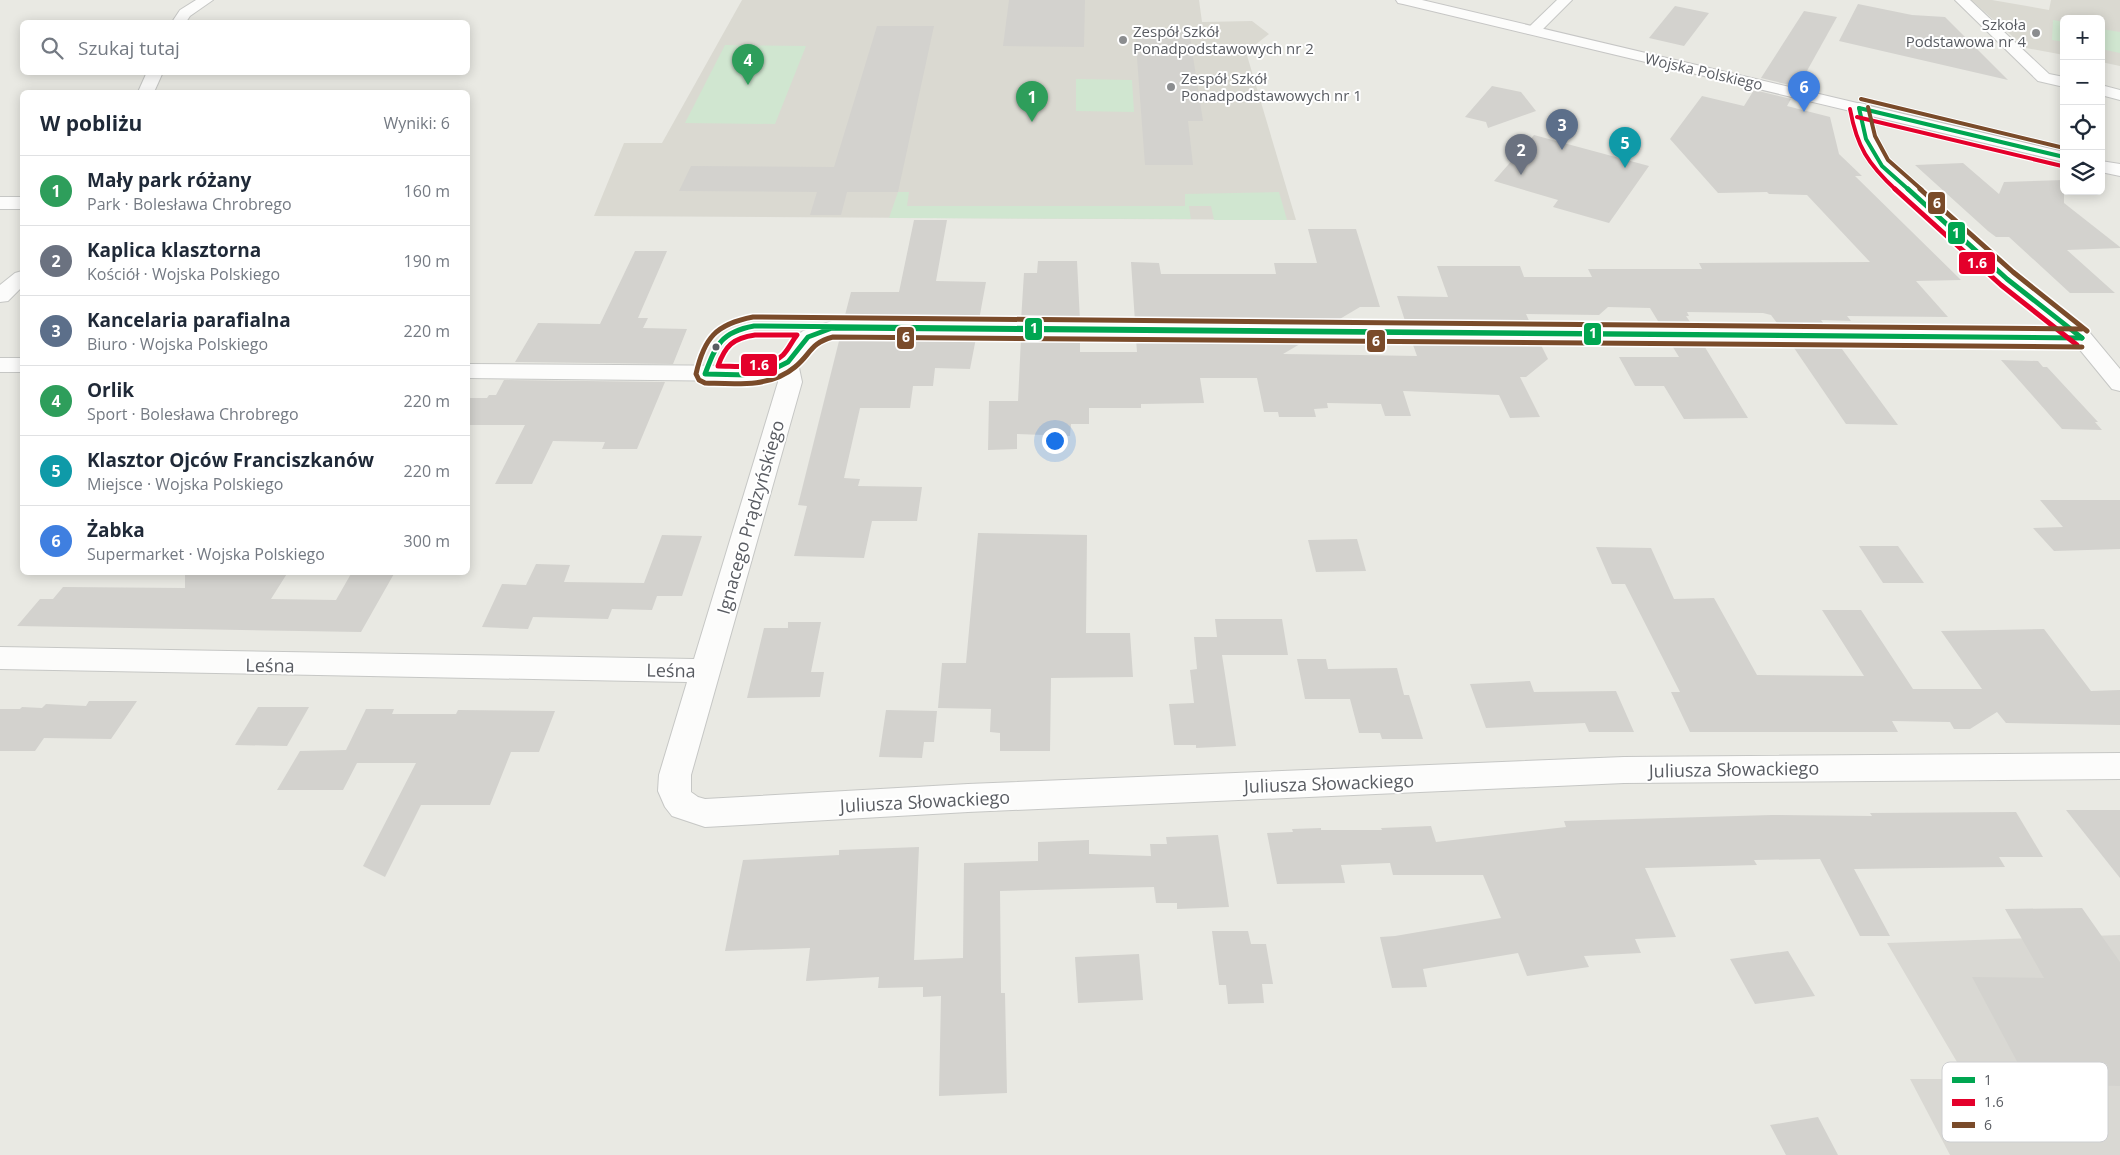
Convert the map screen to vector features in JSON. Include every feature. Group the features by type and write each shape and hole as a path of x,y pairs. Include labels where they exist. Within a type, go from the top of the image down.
{"street":[{"path":"184,12 206,0"},
{"name":"Wojska Polskiego","path":"1403,0 2060,156"},
{"path":"1533,31 1565,0"},
{"path":"1962,0 2044,78 2060,81"},
{"path":"147,90 154,75"},
{"path":"2105,91 2120,94"},
{"path":"1859,108 1861,126 1874,157 1882,166 2007,279 2082,338 2120,384"},
{"path":"2105,167 2120,170"},
{"path":"0,203 20,203"},
{"path":"0,296 20,279"},
{"path":"470,371 748,374 764,372 787,363 803,342 820,331 832,328 2082,338"},
{"name":"Ignacego Prądzyńskiego","path":"695,671 790,382 787,363"},
{"path":"0,365 20,365"},
{"name":"Leśna","path":"0,658 695,671"},
{"name":"Leśna","path":"0,662 695,671"},
{"name":"Juliusza Słowackiego","path":"695,671 673,790 679,803 692,811 705,813 978,798 1624,770 2120,766"}],"shaded area":[{"path":"742,0 1199,0 1202,22 1252,21 1269,34 1246,52 1296,220 594,216 624,143 662,143"},
{"name":"Szkoła Podstawowa nr 4","path":"1971,0 1992,0 2049,10 2051,0 2120,0 2120,66 2105,63 2105,15 2060,15 2060,54 2026,48"},
{"path":"2120,935 2120,1155 1950,1155 1943,1142 2108,1142 2108,1062 1957,1062 1887,943"},
{"path":"1910,1079 1942,1079 1942,1140"}],"green space":[{"path":"2053,20 2060,21 2060,41 2052,40"},
{"path":"2105,30 2120,32 2120,53 2105,50"},
{"path":"725,45 806,46 775,124 685,123"},
{"path":"1076,79 1132,80 1134,112 1076,111"},
{"path":"898,192 909,192 907,206 1185,206 1185,194 1279,192 1287,220 1214,220 1211,206 1189,206 1191,219 889,218"}],"building":[{"path":"1009,0 1085,0 1084,47 1003,46"},
{"path":"1858,4 1912,15 1945,17 2008,80 1839,41"},
{"path":"1675,6 1709,13 1684,46 1649,38"},
{"path":"1804,11 1837,17 1798,87 1761,78"},
{"path":"877,26 934,26 898,192 847,192 841,215 810,215 817,192 679,191 691,166 834,167"},
{"path":"1135,31 1189,31 1203,121 1188,121 1193,165 1145,165"},
{"path":"1492,86 1521,92 1536,111 1488,128 1486,122 1465,117"},
{"path":"1754,90 1791,99 1787,106 1830,117 1839,154 1862,176 1855,176 1961,280 1916,281 1948,317 1847,316 1851,321 1821,320 1826,327 1780,327 1771,315 1763,313 1687,312 1689,316 1686,316 1693,326 1661,326 1650,308 1608,307 1599,315 1526,314 1531,325 1406,324 1397,296 1448,297 1437,266 1520,266 1524,277 1592,277 1588,269 1702,269 1699,263 1870,262 1807,195 1769,194 1767,192 1718,193 1670,139 1702,96 1744,106"},
{"path":"1534,135 1649,166 1609,223 1553,207 1558,200 1494,181"},
{"path":"1963,163 1999,194 2004,182 2060,180 2060,195 2064,195 2064,203 2120,247 2067,250 2115,293 2070,293 2009,237 1996,237 1988,231 1915,165"},
{"path":"914,220 947,220 936,281 986,282 979,320 844,319 851,292 899,292"},
{"path":"1308,229 1356,229 1380,307 1360,307 1333,323 1135,322 1131,262 1159,263 1161,274 1276,274 1274,263 1317,263"},
{"path":"635,251 667,251 638,318 648,318 643,328 687,329 673,364 515,362 538,323 600,324"},
{"path":"1038,261 1077,261 1080,321 1021,321 1024,273 1037,273"},
{"path":"840,337 976,338 970,369 935,368 933,386 913,386 910,408 860,408 844,478 860,479 858,486 922,487 917,521 872,521 864,558 794,556 807,506 798,505"},
{"path":"1021,338 1080,339 1080,352 1137,352 1136,339 1305,341 1283,354 1417,356 1412,342 1540,343 1548,359 1526,377 1520,377 1540,417 1510,418 1499,395 1403,391 1411,416 1385,416 1381,404 1327,403 1328,408 1314,409 1316,417 1279,417 1278,412 1264,412 1257,378 1200,378 1204,403 1141,404 1141,408 1089,408 1089,424 1071,424 1070,436 1017,434 1017,449 988,450 989,401 1018,401"},
{"path":"1671,344 1703,344 1748,418 1684,419 1664,386 1635,386 1619,357 1679,357"},
{"path":"1792,345 1839,345 1898,425 1846,424"},
{"path":"2001,360 2038,361 2043,367 2047,367 2098,422 2095,422 2102,430 2062,429"},
{"path":"504,380 665,382 637,449 602,449 605,442 553,441 532,484 495,484 525,425 470,425 470,398 487,398 489,395 496,395"},
{"path":"2040,500 2120,500 2120,549 2054,551 2033,528 2063,527"},
{"path":"978,533 1087,535 1086,633 1130,633 1133,677 1051,678 1050,751 1000,751 1000,733 990,732 991,709 938,708 942,663 966,663"},
{"path":"662,535 702,536 682,596 657,596 652,610 612,609 608,619 533,617 528,629 482,627 502,584 526,585 536,564 570,565 564,582 644,583"},
{"path":"1357,539 1366,571 1316,572 1308,540"},
{"path":"1859,546 1898,546 1924,583 1883,583"},
{"path":"1596,547 1651,548 1674,599 1714,598 1757,675 1864,676 1822,610 1861,610 1913,689 1982,689 1941,631 2044,629 2091,691 2120,690 2120,725 2006,723 1997,712 1970,729 1954,729 1950,722 1892,721 1898,732 1690,732 1671,692 1680,692 1625,584 1612,584"},
{"path":"185,575 286,575 271,599 336,600 350,575 393,575 361,632 17,626 40,599 53,599 63,587 185,588"},
{"path":"1215,619 1282,619 1288,655 1222,655 1236,746 1196,748 1196,745 1174,745 1169,704 1194,703 1190,670 1197,669 1194,637 1217,637"},
{"path":"788,622 821,622 811,672 824,672 820,697 747,698 764,628 788,628"},
{"path":"1297,659 1326,659 1328,669 1397,668 1404,695 1409,695 1423,739 1382,739 1380,733 1359,733 1350,699 1305,699"},
{"path":"1530,681 1534,692 1616,691 1634,732 1589,732 1585,723 1486,728 1470,684"},
{"path":"89,701 137,701 111,739 44,738 35,751 0,751 0,709 42,708 46,704 86,706"},
{"path":"258,707 309,707 287,746 235,745"},
{"path":"366,709 394,709 392,714 456,714 458,710 555,711 539,752 511,752 490,805 421,805 385,877 363,866 416,763 357,763 343,790 277,790 300,751 346,750"},
{"path":"886,710 937,711 934,742 924,742 922,758 879,757"},
{"path":"2066,810 2120,810 2120,878"},
{"path":"2016,812 2043,857 1999,857 2005,867 1854,869 1890,936 1860,936 1820,859 1754,860 1757,865 1645,868 1676,937 1635,939 1641,953 1584,956 1589,967 1527,976 1518,953 1423,969 1427,987 1392,988 1380,937 1501,918 1483,875 1393,875 1390,863 1341,865 1345,883 1277,884 1267,833 1293,832 1292,829 1382,830 1381,828 1431,826 1436,842 1566,827 1564,821 1772,815 1872,816 1870,813"},
{"path":"1218,835 1229,907 1177,909 1177,903 1156,903 1154,887 1000,891 1001,993 1005,993 1007,1093 939,1096 941,996 923,997 923,987 878,988 879,977 806,981 810,948 725,951 743,860 839,855 839,850 919,847 914,960 963,958 964,863 1038,861 1038,842 1089,840 1089,854 1151,856 1150,844 1167,844 1166,837"},
{"path":"2082,908 2120,962 2120,1086 2108,1086 2108,1062 2017,1062 1972,977 2044,978 2005,909"},
{"path":"1212,931 1248,931 1251,944 1266,944 1273,984 1262,984 1264,1003 1228,1004 1226,985 1219,985"},
{"path":"1788,951 1815,996 1755,1004 1730,959"},
{"path":"1139,954 1143,1000 1078,1003 1075,957"},
{"path":"1818,1117 1838,1155 1786,1155 1770,1125"}],"transit line":[{"name":"6","path":"1861,99 2060,147"},
{"name":"6","path":"1868,107 1875,136 1888,160 2013,272 2087,331"},
{"name":"1","path":"1859,108 1866,139 1882,166 2007,279 2082,338"},
{"name":"1","path":"1859,108 2060,156"},
{"name":"1.6","path":"1850,109 1859,142 1866,158 1876,172 2001,285 2077,345"},
{"name":"1.6","path":"1857,117 2060,166"},
{"name":"6","path":"2082,329 753,317 730,323 714,334 703,351 696,374 699,380 705,383 740,384 764,382 785,374 800,362 813,345 833,337 2082,347"},
{"name":"1","path":"754,326 2082,338 832,328 808,337 788,362 770,371 748,375 705,374 713,354 726,335 742,328 754,326"},
{"name":"1.6","path":"755,335 797,335 783,355 776,360 752,366 718,366 730,343 740,338 755,335"}],"place":[{"name":"Szkoła Podstawowa nr 4","path":"2036,33"},
{"name":"Zespół Szkół Ponadpodstawowych nr 2","path":"1123,40"},
{"name":"Orlik","path":"748,85"},
{"name":"Zespół Szkół Ponadpodstawowych nr 1","path":"1171,87"},
{"name":"Żabka","path":"1804,112"},
{"name":"Mały park różany","path":"1032,122"},
{"name":"Kancelaria parafialna","path":"1562,150"},
{"name":"Klasztor Ojców Franciszkanów","path":"1625,168"},
{"name":"Kaplica klasztorna","path":"1521,175"}]}
